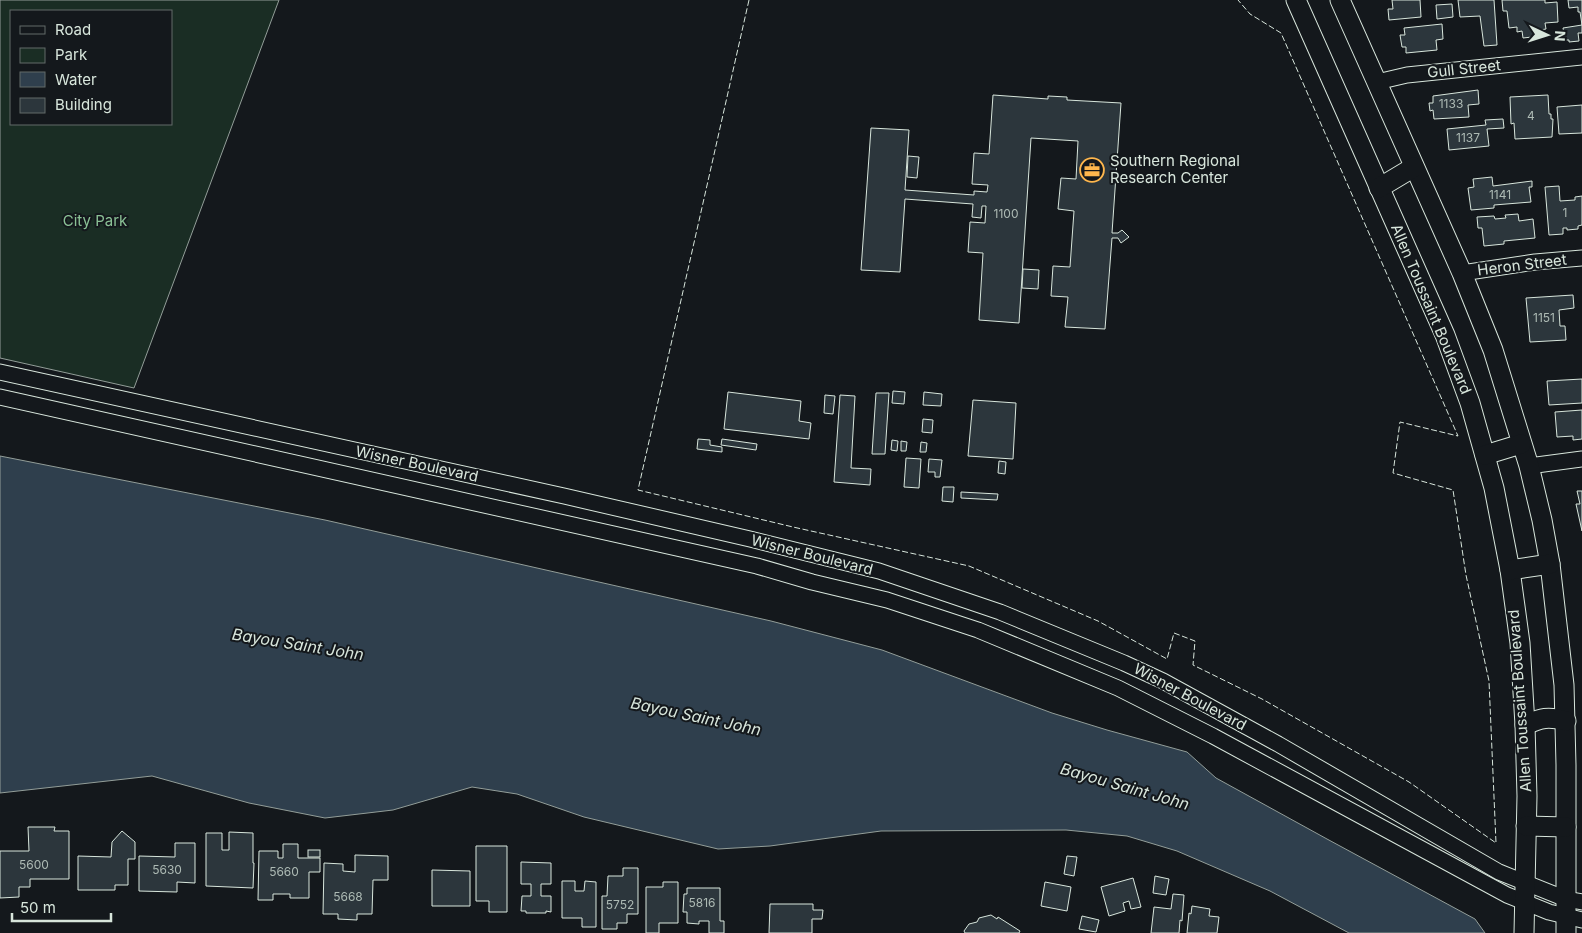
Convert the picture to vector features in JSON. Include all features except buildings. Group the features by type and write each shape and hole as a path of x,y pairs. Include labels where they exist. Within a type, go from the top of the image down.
{"main road":[{"name":"Allen Toussaint Boulevard","path":"1296,0 1445,335 1470,403 1494,488 1510,570 1520,643 1527,796 1524,933"},
{"path":"1340,0 1462,273 1494,350 1529,466 1550,564 1564,685 1566,827 1572,914"},
{"path":"1379,188 1414,167"},
{"path":"1484,455 1521,444"},
{"path":"1510,570 1550,564"},
{"path":"1525,725 1539,719 1552,717 1566,721"},
{"path":"1526,826 1566,827"}],"street":[{"name":"Gull Street","path":"1377,82 1406,75 1582,57"},
{"name":"Heron Street","path":"1462,273 1535,262 1582,258"},
{"name":"Wisner Boulevard","path":"0,372 564,496 750,539 879,571 1000,612 1124,663 1162,681 1278,744 1499,872 1526,883 1572,914"},
{"name":"Wisner Boulevard","path":"0,397 748,564 887,600 978,630 1118,688 1507,896 1549,912 1572,914"},
{"path":"1529,466 1582,459"},
{"path":"1150,704 1162,681"},
{"path":"1265,765 1278,744"}],"green space":[{"name":"City Park","path":"0,0 279,0 134,388 0,358"}],"water":[{"name":"Bayou Saint John","path":"0,456 325,520 771,621 882,650 1052,713 1187,752 1216,778 1475,919 1485,933 1349,933 1270,891 1177,851 1127,836 1066,830 881,831 770,846 718,849 584,817 517,794 472,787 393,810 325,818 249,803 152,776 0,793"}],"fence":[{"path":"749,0 638,490 969,566 1098,621 1167,659 1174,633 1195,641 1193,665 1262,699 1409,782 1496,843 1489,681 1466,575 1453,490 1393,473 1400,422 1458,436 1281,33 1250,14 1238,0"}],"place":[{"name":"Southern Regional Research Center","path":"1092,170"}]}
